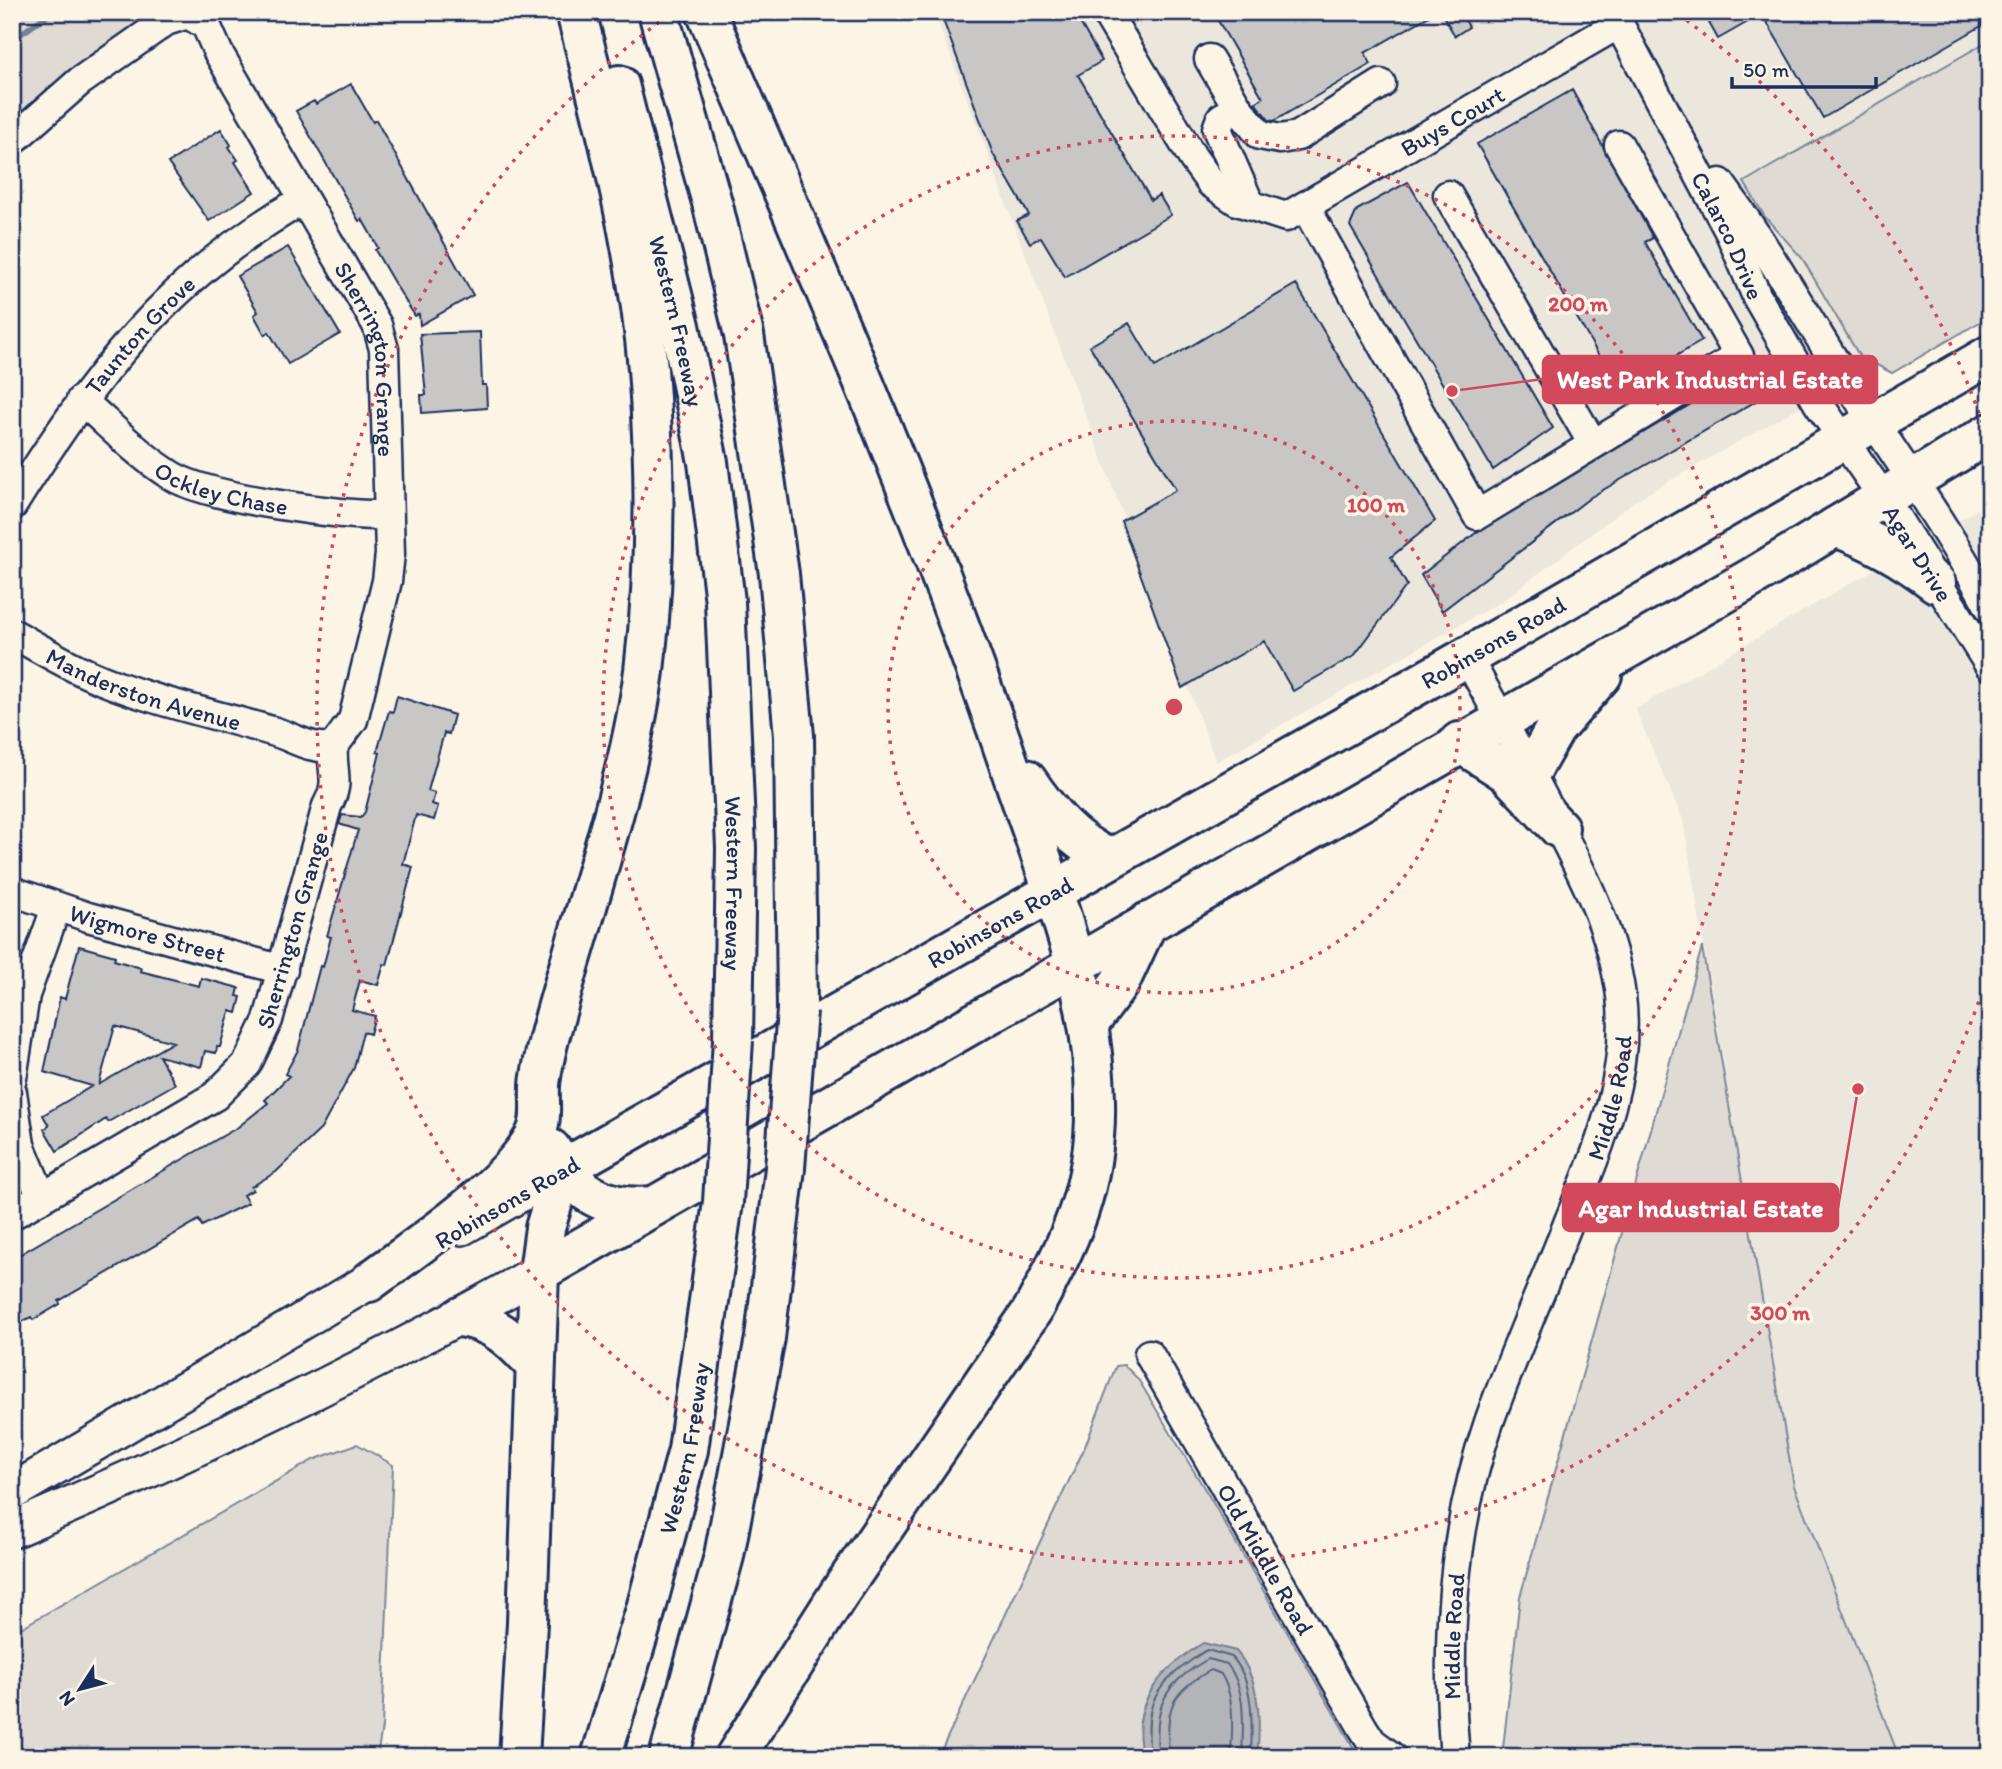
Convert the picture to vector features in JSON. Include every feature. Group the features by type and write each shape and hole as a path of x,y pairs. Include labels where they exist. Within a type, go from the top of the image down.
{"highway":[{"path":"576,12 619,193 637,294 648,366 655,484 651,590 643,674 600,860 549,1040 539,1086 540,1111 549,1144 563,1169 586,1192 604,1203 626,1208 654,1206"},
{"name":"Western Freeway","path":"596,12 631,126 680,326 708,462 725,602 736,835 733,1040 723,1202 688,1450 646,1609 601,1757"},
{"path":"658,12 713,206 744,335 779,574 794,736 797,1010 785,1168 765,1338 724,1556 669,1757"},
{"path":"706,12 853,357 948,592 995,722 1053,891 1074,963 1089,1024 1096,1102 1094,1143 1077,1224 1060,1261 1032,1311 838,1595 735,1757"},
{"name":"Robinsons Road","path":"563,1169 1467,657 1990,355"},
{"path":"539,1272 1019,998 1074,963 1459,742 1631,646 1990,433"},
{"path":"1835,527 1896,554 1936,583"},
{"path":"1530,773 1555,729 1587,690 1631,646"},
{"path":"995,722 1026,779 1058,822 1089,849 1109,858"},
{"path":"1459,742 1507,773 1559,828"},
{"path":"1089,1024 1119,982 1148,922"},
{"path":"369,1282 488,1189 533,1139 540,1111"},
{"path":"519,1757 527,1623 539,1272 545,1228 563,1169"},
{"path":"460,1317 491,1324 504,1332 535,1365"}],"main road":[{"name":"Robinsons Road","path":"12,1492 563,1169"},
{"path":"12,1530 163,1465 460,1317 539,1272"}],"street":[{"path":"1106,12 1211,183 1237,201 1295,211 1477,515 1738,356 1619,145"},
{"name":"Buys Court","path":"1295,211 1616,18"},
{"name":"Calarco Drive","path":"1616,18 1731,235 1757,297 1818,403 1860,431"},
{"name":"Sherrington Grange","path":"12,141 79,82 137,44 184,22 218,52 377,326 384,349 388,515 387,582 356,699 353,720 326,745 336,781 283,970 262,1036 247,1064 232,1082 200,1107 12,1215"},
{"path":"1209,59 1238,108 1260,135 1280,139 1298,135 1381,84"},
{"path":"1238,108 1221,118 1217,129 1250,205"},
{"path":"1448,195 1593,444"},
{"name":"Taunton Grove","path":"12,506 81,400 129,342 209,262 259,225 303,201"},
{"name":"Ockley Chase","path":"81,400 157,466 192,486 346,514 388,515"},
{"name":"Agar Drive","path":"1860,431 1899,488 1990,608"},
{"name":"Agar Drive","path":"1899,488 1936,583 1990,666"},
{"name":"Manderston Avenue","path":"12,633 88,674 145,694 278,732 307,733 326,745"},
{"name":"Middle Road","path":"1452,1756 1451,1632 1466,1505 1489,1422 1605,1129 1619,1064 1621,999 1608,937 1594,898 1467,657"},
{"name":"Wigmore Street","path":"12,891 55,908 283,970"},
{"path":"12,1078 25,995 55,908"},
{"path":"12,1092 20,1145 42,1198"},
{"name":"Old Middle Road","path":"1149,1354 1363,1728 1372,1742 1392,1757"}],"shaded area":[{"path":"12,12 170,12 12,129"},
{"path":"934,12 1990,12 1990,316 1892,373 1875,364 1636,500 1502,601 1216,762"},
{"path":"1990,40 1990,316 1892,373 1875,364 1867,369 1802,258 1765,217 1744,182"},
{"path":"1990,502 1990,1757 1899,1757 1794,1486 1683,820 1635,709"},
{"path":"1702,947 1794,1486 1899,1757 1502,1757 1520,1597"},
{"path":"1124,1365 1138,1379 1209,1496 1359,1757 938,1757 1084,1449 1116,1366"},
{"path":"357,1444 393,1465 382,1727 377,1757 12,1757 12,1633 313,1460"}],"water":[{"path":"1203,1643 1236,1651 1250,1674 1259,1715 1257,1757 1143,1757 1140,1720 1144,1704 1174,1664"}],"building":[{"path":"940,12 1074,12 1102,61 1078,75 1151,200 1159,195 1171,215 1065,277 1041,237 1030,243 1017,221 1029,215 993,154"},
{"path":"1213,12 1436,12 1365,53 1371,64 1274,121 1269,120 1255,103 1263,98"},
{"path":"1441,12 1461,12 1469,27 1455,36"},
{"path":"1703,12 1990,12 1990,21 1823,118 1762,14 1718,39"},
{"path":"351,84 373,122 376,120 473,295 420,325 419,314 415,316 393,281 375,250 378,248 370,233 362,219 359,221 296,111 314,101 316,104"},
{"path":"1572,90 1653,238 1645,242 1702,341 1618,389 1477,144"},
{"path":"221,129 238,160 235,162 254,192 209,221 168,163"},
{"path":"1408,182 1553,428 1493,470 1350,226 1357,210"},
{"path":"288,247 340,334 288,364 269,332 265,335 254,315 258,312 237,276"},
{"path":"1296,284 1435,521 1391,557 1407,585 1354,656 1293,691 1264,641 1182,688 1121,521 1176,490 1090,346 1129,323 1155,367"},
{"path":"480,332 482,385 486,385 487,408 422,413 421,395 426,395 420,334"},
{"path":"1755,357 1773,391 1591,497 1442,611 1421,575 1477,532 1748,370"},
{"path":"397,696 454,715 449,734 444,733 428,791 435,793 432,804 438,806 434,820 416,815 403,864 413,867 387,965 384,964 378,985 360,980 352,1010 375,1016 370,1034 363,1032 354,1068 321,1129 276,1172 243,1195 248,1203 202,1226 199,1220 59,1301 60,1304 33,1320 31,1317 12,1327 12,1259 238,1127 268,1103 265,1100 289,1076 285,1074 298,1050 320,966 323,967 331,937 327,936 358,830 339,824 342,815 361,817 365,812 380,753 377,752 389,711 393,712"},
{"path":"79,946 115,956 114,960 141,968 140,971 199,986 201,978 239,988 237,996 241,997 237,1013 230,1011 220,1047 217,1047 216,1053 205,1051 201,1067 159,1056 175,1084 108,1122 106,1119 57,1151 44,1129 49,1126 43,1115 92,1086 44,1072 60,997 65,999","holes":["115,1026 173,1042 98,1085"]}],"waterway":[{"path":"12,40 52,12"}],"place":[{"name":"West Park Industrial Estate","path":"1452,391"},
{"name":"Agar Industrial Estate","path":"1858,1089"}]}
